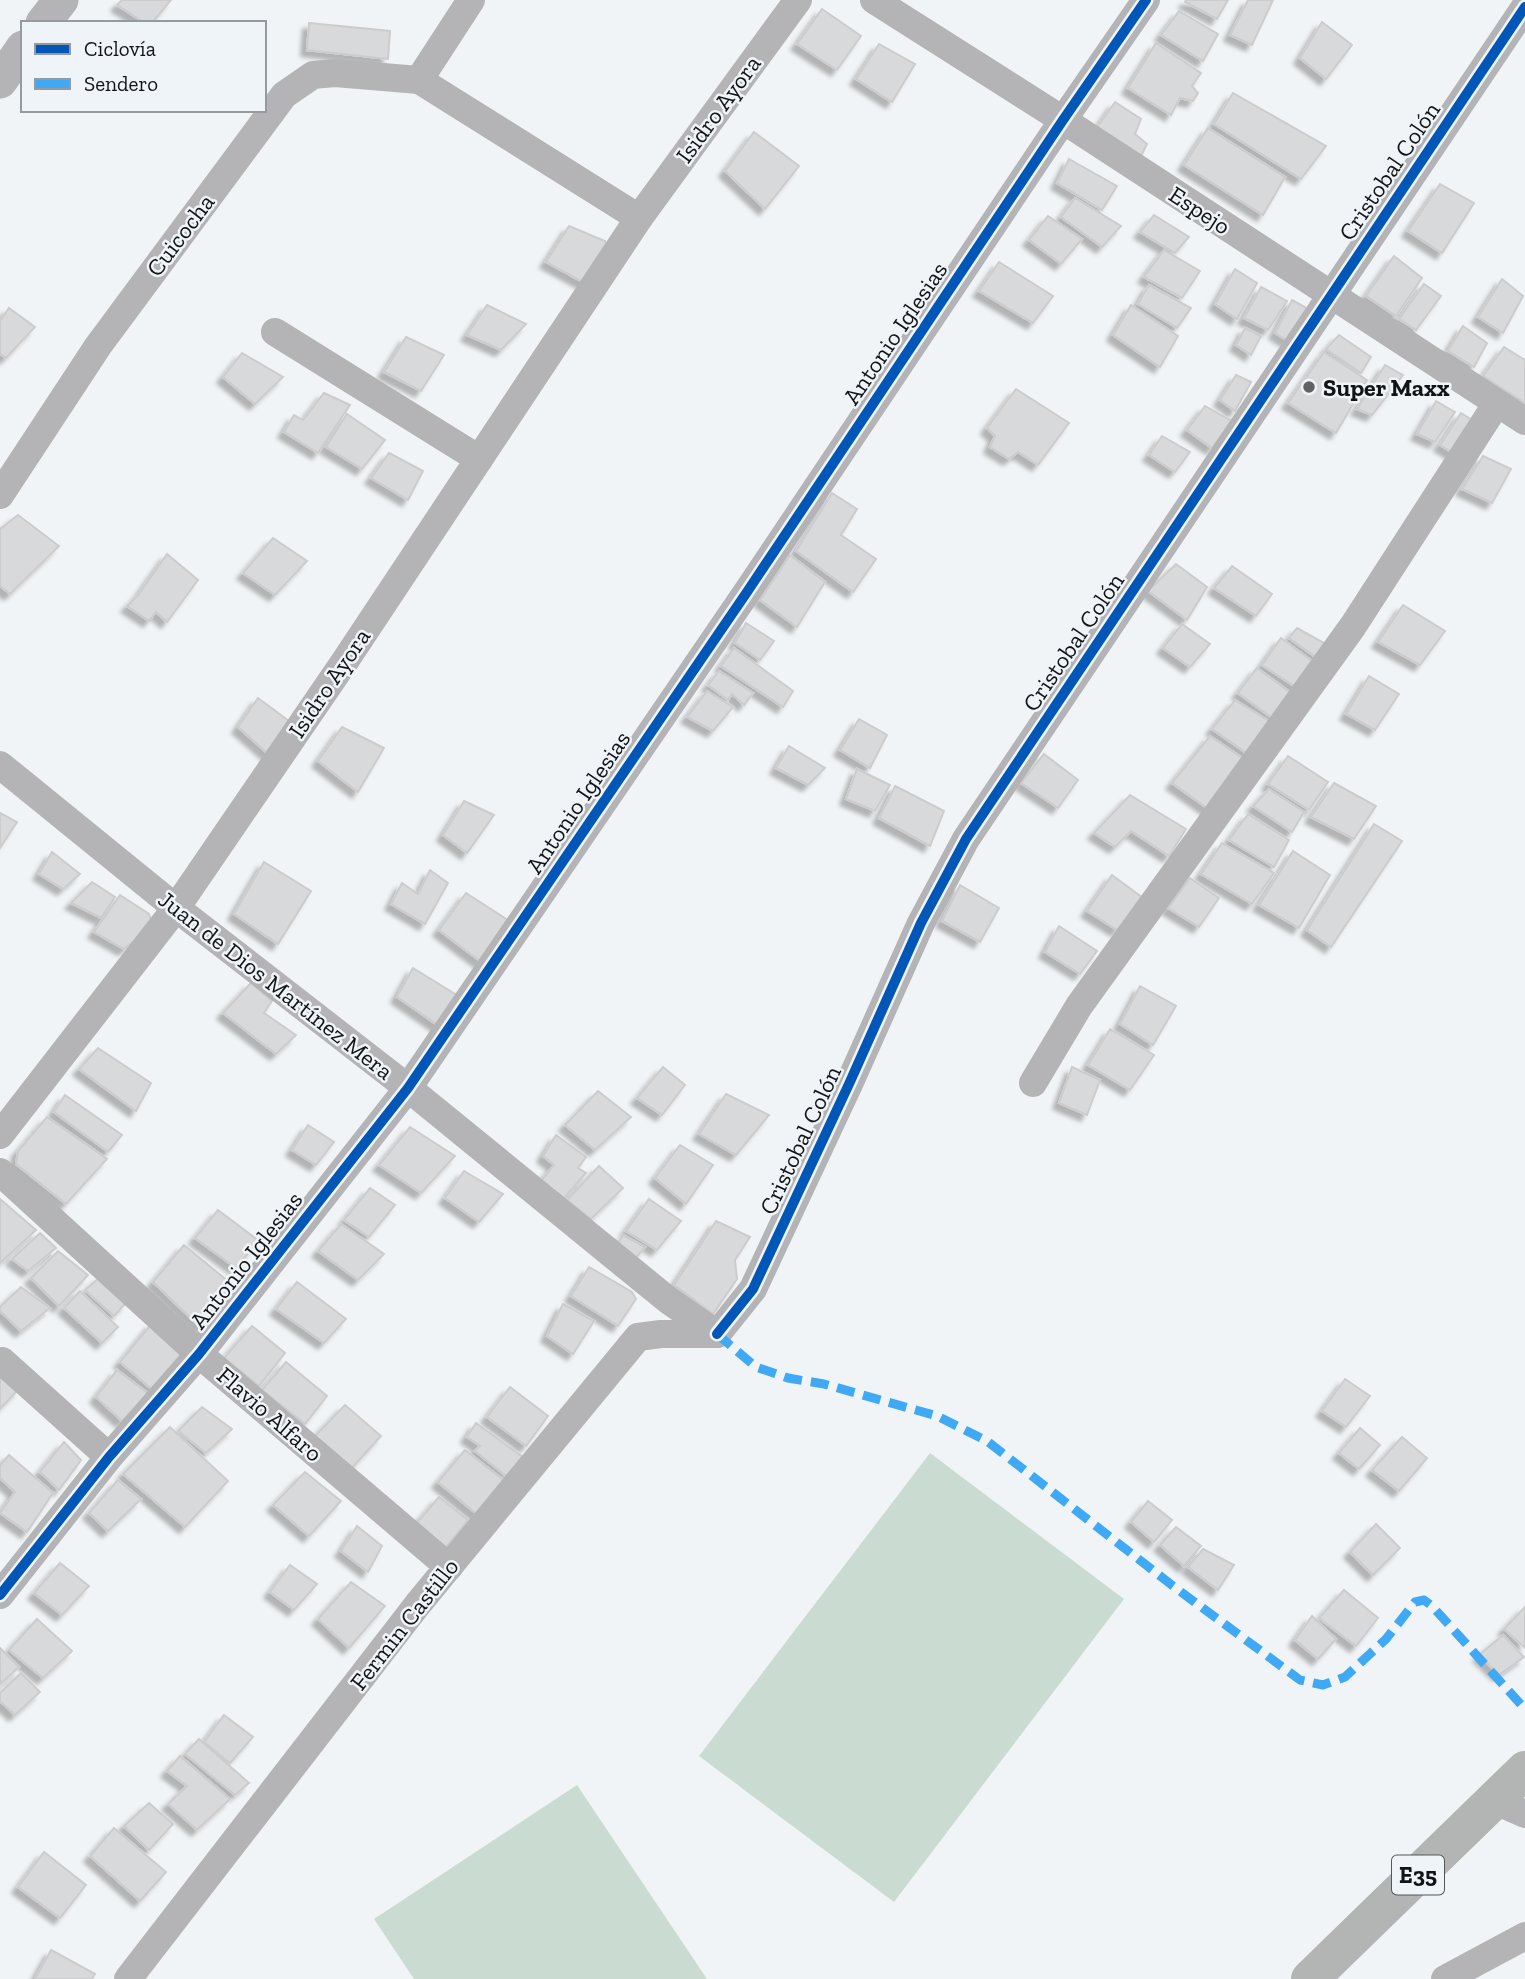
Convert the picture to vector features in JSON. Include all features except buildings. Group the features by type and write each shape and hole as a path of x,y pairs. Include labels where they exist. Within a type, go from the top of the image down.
{"highway":[{"name":"E35","path":"1310,1979 1509,1807 1525,1770"}],"street":[{"path":"45,21 61,0"},
{"path":"471,0 419,80 639,218"},
{"name":"Isidro Ayora","path":"0,1135 176,908 345,661 639,218 797,0"},
{"name":"Espejo","path":"874,0 1525,421"},
{"name":"Antonio Iglesias","path":"0,1595 109,1457 200,1353 408,1088 747,592 1146,0"},
{"name":"Cristobal Colón","path":"717,1334 753,1289 921,923 966,839 1525,7"},
{"path":"0,81 21,51"},
{"name":"Cuicocha","path":"0,495 98,346 284,95 313,75 335,73 419,80"},
{"path":"275,332 479,459"},
{"path":"1033,1083 1079,1006 1353,626 1497,403"},
{"name":"Juan de Dios Martínez Mera","path":"0,765 176,908 408,1088 668,1300 717,1334"},
{"name":"Flavio Alfaro","path":"0,1172 200,1353 449,1567"},
{"name":"Fermin Castillo","path":"128,1979 449,1567 668,1300"},
{"path":"638,1337 661,1334 717,1334"},
{"path":"2,1361 109,1457"},
{"path":"1446,1979 1525,1937"}],"green space":[{"path":"930,1453 1124,1599 894,1902 699,1756"},
{"path":"577,1785 707,1979 414,1979 374,1919"}],"marked path":[{"path":"717,1334 756,1367 788,1378 824,1384 937,1416 987,1441 1173,1586 1300,1680 1323,1685 1345,1677 1386,1639 1415,1602 1424,1600 1525,1709"}],"cycle path":[{"path":"0,1595 109,1457 199,1354 408,1088 747,592 1146,0"},
{"path":"717,1334 753,1289 921,923 966,839 1525,7"}],"place":[{"name":"Super Maxx","path":"1309,387"}]}
